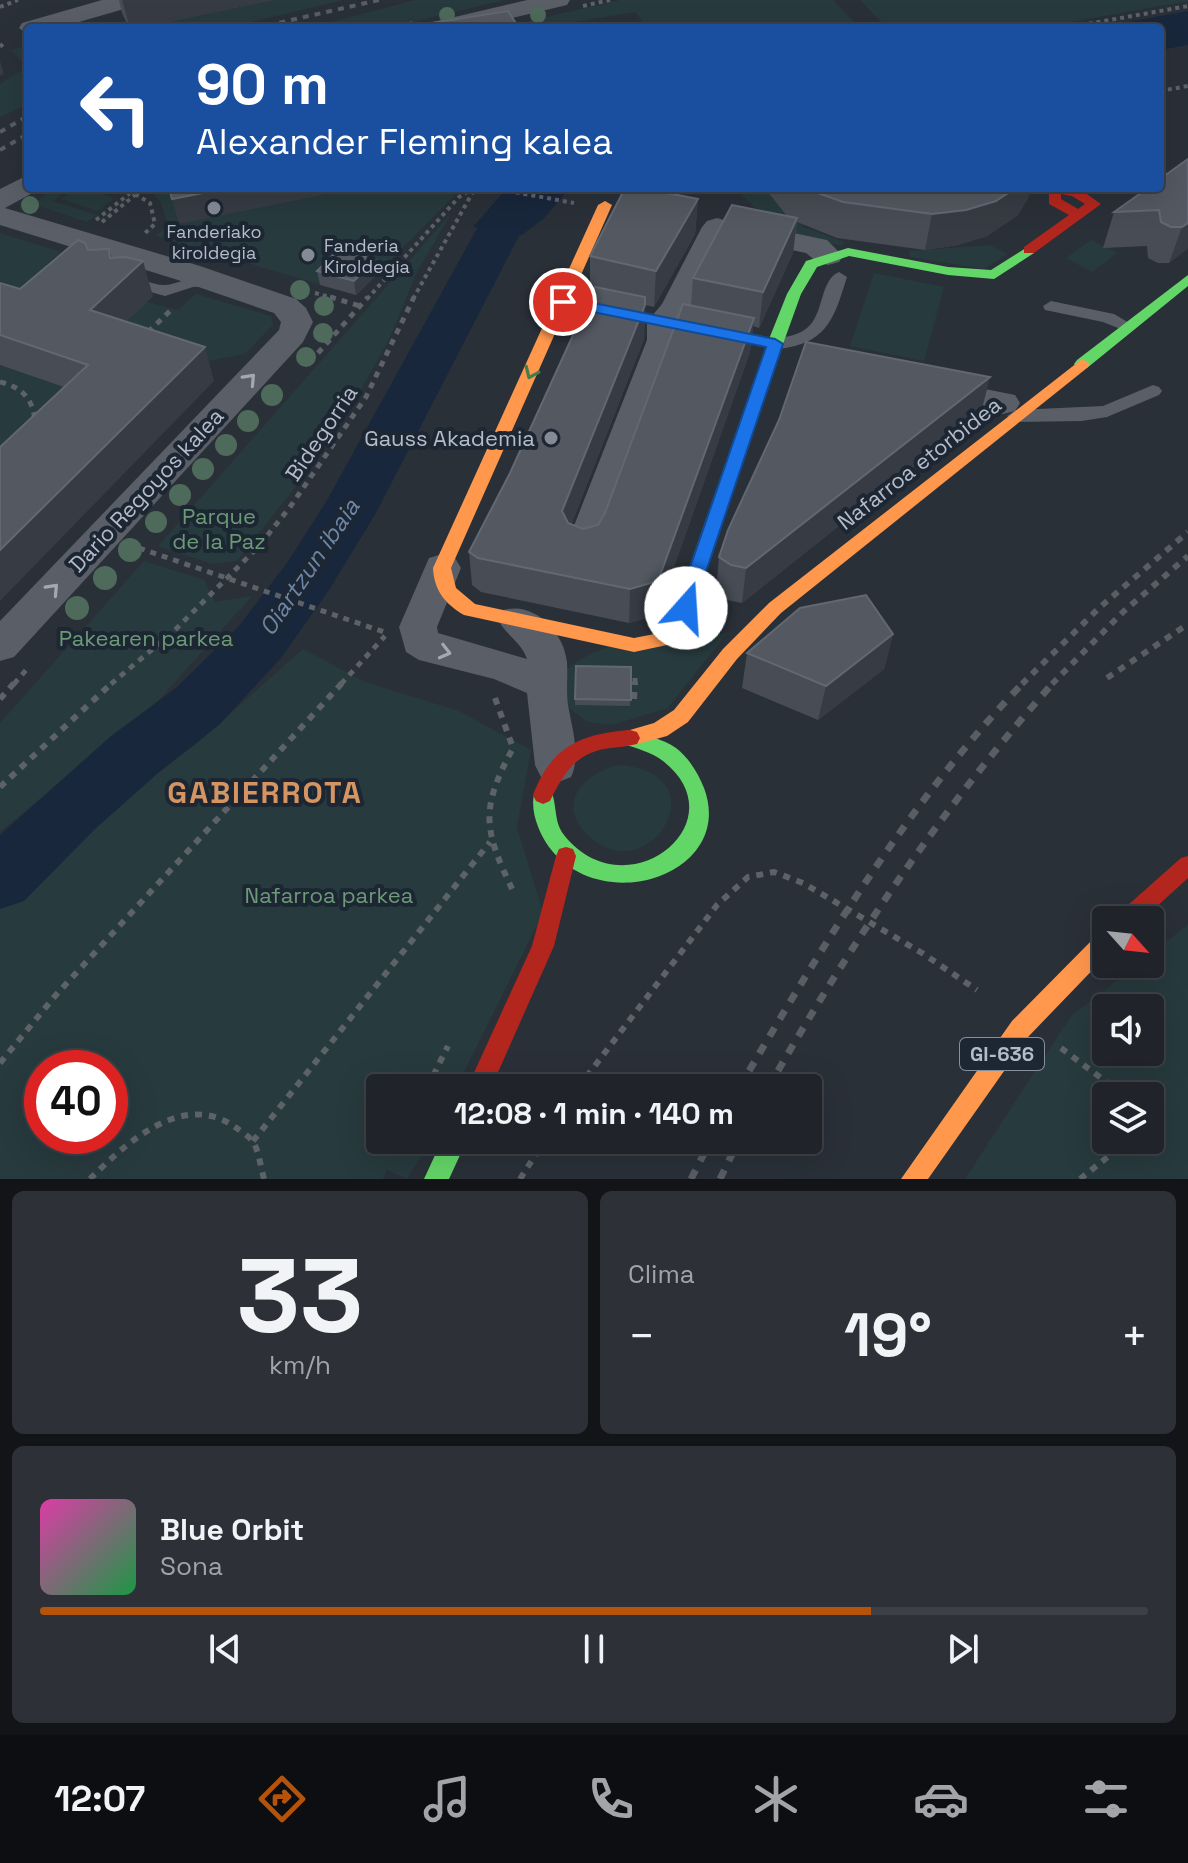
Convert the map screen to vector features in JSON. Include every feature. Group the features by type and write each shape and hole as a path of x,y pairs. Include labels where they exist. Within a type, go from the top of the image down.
{"main road":[{"path":"608,207 577,305 442,568 447,593 461,606 614,642 655,643 678,627 761,341 811,264 834,266 848,252 948,271 994,275 1078,215"},
{"name":"Nafarroa etorbidea","path":"556,765 577,749 660,730 681,716 759,622 1010,410 1128,327 1188,279"},
{"name":"Nafarroa etorbidea","path":"566,856 592,870 619,875 646,872 671,861 689,843 700,822 701,798 693,777 685,767 684,740 688,718 696,701"},
{"path":"616,738 656,745 685,767"},
{"path":"486,1074 543,953 560,896 566,856 549,836 541,811 544,787 556,765"},
{"path":"1143,906 1188,865"},
{"name":"Nafarroa etorbidea","path":"599,890 619,875"},
{"path":"543,953 570,918"},
{"name":"GI-636","path":"913,1179 1020,1029 1092,955"},
{"path":"436,1179 448,1154"}],"street":[{"path":"51,24 129,0"},
{"path":"459,24 570,3"},
{"path":"0,201 24,186"},
{"path":"0,216 88,238 187,278"},
{"path":"584,546 663,340 663,322 675,309 703,224 816,246 834,266"},
{"name":"Dario Regoyos kalea","path":"0,646 292,335 297,319 291,310 187,278"},
{"path":"912,386 1010,410"},
{"path":"442,568 418,627 420,641 433,649 502,665 550,700 574,731 616,738"},
{"path":"540,624 541,642 547,659 556,765"},
{"path":"550,700 569,656 614,642"}],"lane":[{"path":"761,341 802,341 820,330 834,266"},
{"path":"129,286 133,282 165,291 187,278"},
{"path":"1051,306 1108,318 1128,327"},
{"path":"1010,410 1082,415 1107,411 1153,391"}],"path":[{"path":"0,7 18,0"},
{"path":"570,3 610,0"},
{"path":"1087,24 1188,6"},
{"path":"1164,90 1188,86"},
{"path":"126,192 150,203 155,224 138,240"},
{"name":"Bidegorria","path":"0,787 228,579 290,507 366,397 426,272 473,192"},
{"path":"516,192 608,207"},
{"path":"88,238 133,194"},
{"path":"137,342 171,310"},
{"path":"0,382 12,384 25,393 35,408 35,423"},
{"path":"139,548 387,634"},
{"path":"0,1063 66,984 387,634 393,620"},
{"path":"502,665 493,691 513,748 493,784 487,812 490,842 519,904"},
{"path":"253,1141 490,842"},
{"path":"589,1074 717,905 748,877 774,872 803,883 922,953 977,990"},
{"path":"434,1074 455,1034"},
{"path":"1061,1048 1106,1082"},
{"path":"90,1179 113,1155 151,1128 187,1116 215,1116 253,1141 264,1179"},
{"path":"520,1179 536,1154"},
{"path":"1080,1179 1110,1154"}],"green space":[{"path":"274,0 344,0 242,24 158,24"},
{"path":"416,0 505,0 406,24 323,24"},
{"path":"620,0 833,0 856,24 644,24 635,12 564,24 515,24"},
{"path":"860,0 1188,0 1060,24 883,24"},
{"path":"24,46 24,64 11,50"},
{"path":"24,69 24,106 0,117 0,84"},
{"path":"50,192 65,192 53,201 97,215 87,222 33,204"},
{"path":"70,192 100,192 114,198 98,211 61,199"},
{"name":"Fanderia Kiroldegia","path":"151,192 458,192 356,295 156,236 168,225 160,201"},
{"path":"738,192 770,192 772,198 805,222 801,226 844,242 842,246 783,233"},
{"name":"Parque de la Paz","path":"452,212 416,274 389,340 352,405 308,471 237,561 212,564 158,546"},
{"path":"0,233 61,252 46,265 85,278 0,295"},
{"path":"1091,240 1117,253 1092,272 1066,258"},
{"path":"990,245 1007,254 984,269 910,257 909,251"},
{"path":"874,273 944,287 924,361 850,346"},
{"path":"196,294 271,316 273,325 245,354 208,361 0,493 0,365 58,384 146,302 178,310"},
{"name":"Pakearen parkea","path":"144,561 204,580 215,602 252,596 158,701 0,832 0,723"},
{"path":"696,621 703,633 711,636 727,633 668,708 612,725 587,722 568,707 564,676 571,666 603,649"},
{"name":"Nafarroa parkea","path":"303,649 365,682 459,711 531,750 517,827 543,913 463,1074 366,1074 366,1154 422,1154 407,1179 387,1170 383,1179 0,1179 0,901 41,855 116,797 194,746"},
{"path":"619,765 651,773 667,788 671,806 665,825 652,841 633,850 611,849 588,835 574,812 574,801 585,782"},
{"path":"1188,925 1188,1179 965,1179 1071,1016 1092,1000 1092,1066 1164,1066 1164,994 1099,994 1120,978 1164,978 1164,943"}],"water":[{"path":"1188,11 1188,45 1164,49 1164,24 1118,24"},
{"path":"504,192 567,192 543,219 522,235 473,227"}],"building":[{"path":"508,11 516,24 425,24"},
{"path":"1188,159 1188,223 1182,227 1171,227 1161,222 1159,210 1114,212 1142,192 1164,192 1164,176"},
{"path":"170,192 208,192 172,199"},
{"path":"623,192 662,192 698,199 656,271 590,256"},
{"path":"815,192 1009,192 996,201 966,210 932,214 843,202"},
{"path":"732,205 797,218 763,292 693,278"},
{"path":"78,240 85,243 88,250 109,249 110,258 143,261 90,310 205,347 0,550 0,447 88,365 0,335 0,283 20,289"},
{"path":"339,249 375,260 354,281 317,271"},
{"path":"595,287 645,297 645,305 562,511 568,523 583,529 598,525 605,513 683,304 754,318 658,581 630,589 478,558 469,552 510,473"},
{"path":"806,342 990,377 746,568 731,565 719,557 728,530 779,420"},
{"path":"866,595 893,634 826,686 747,653 800,608"},
{"path":"576,666 631,667 631,700 575,699"}],"waterway":[{"name":"Oiartzun ibaia","path":"0,879 72,809 134,755 198,706 260,642 309,575 348,513 498,232 512,210 532,192"}],"railway":[{"path":"274,24 379,0"},
{"path":"0,132 24,118"},
{"path":"0,150 24,136"},
{"path":"1024,682 1099,608 1188,532"},
{"path":"1052,684 1123,612 1188,556"},
{"path":"1107,678 1188,624"},
{"path":"747,1074 836,928 905,825 942,776 1024,682"},
{"path":"776,1074 865,929 936,827 1054,682"},
{"path":"691,1179 704,1154"},
{"path":"720,1179 732,1154"}],"traffic: fast":[{"path":"660,640 678,627 775,344 794,294 811,264 848,252 948,271 994,275 1029,250"},
{"path":"1082,364 1188,279"},
{"path":"543,795 545,817 553,837 566,853 583,865 624,875 646,872 667,863 691,839 698,810 696,795 691,780 670,755 630,738"},
{"path":"436,1179 448,1154"}],"traffic: slow":[{"path":"605,205 442,568 442,575 449,593 470,610 634,645 660,640"},
{"path":"630,738 660,730 681,716 730,654 775,608 1082,364"},
{"path":"913,1179 1020,1029 1092,955"}],"traffic: jam":[{"path":"1055,192 1054,201 1078,215"},
{"path":"1029,250 1094,204 1071,192"},
{"path":"543,795 556,768 576,751 601,742 630,738"},
{"path":"485,1074 543,946 566,856"},
{"path":"1143,906 1188,865"}],"place":[{"name":"Fanderiako kiroldegia","path":"214,208"},
{"name":"Fanderia Kiroldegia","path":"308,255"},
{"name":"Gauss Akademia","path":"551,438"}],"district":[{"name":"GABIERROTA","path":"265,792"}],"route":[{"path":"563,302 775,344 686,608"}]}
